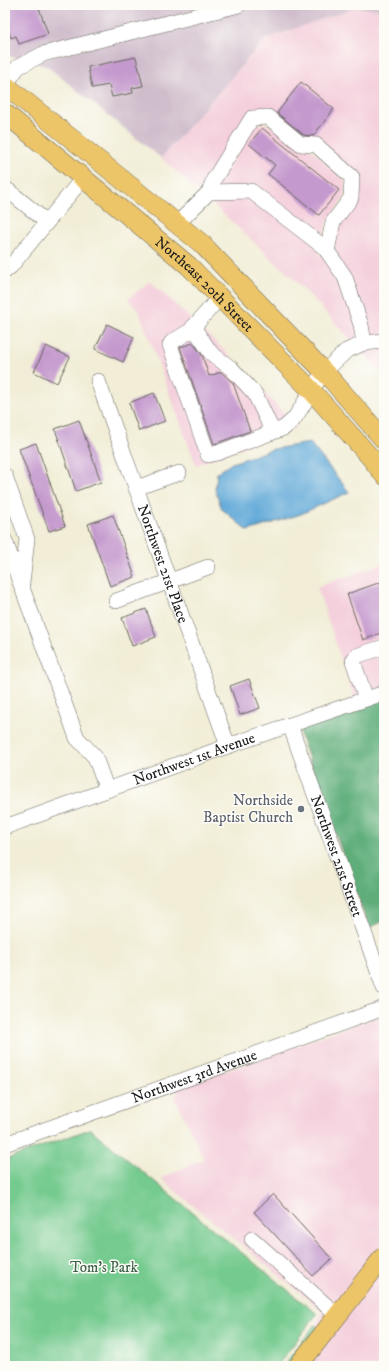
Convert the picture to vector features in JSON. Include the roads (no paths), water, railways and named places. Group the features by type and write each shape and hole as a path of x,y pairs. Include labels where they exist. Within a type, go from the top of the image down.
{"main road":[{"name":"Northeast 20th Street","path":"5,85 202,244 324,372 384,440"},
{"name":"Northeast 20th Street","path":"5,113 189,266 311,390 371,458 384,475"},
{"path":"298,1366 384,1256"}],"street":[{"path":"5,85 18,67 43,54 239,5"},
{"path":"177,224 208,192 214,179 252,118 268,118 301,144 316,145 352,177 351,198 333,222 327,251"},
{"path":"5,271 83,178"},
{"path":"5,188 47,222"},
{"path":"208,192 251,191 327,251 345,277 364,343"},
{"path":"220,297 190,330 170,345 208,455 284,428 294,419 311,390 324,372 346,351 364,343 384,341"},
{"path":"193,327 211,353 232,369 255,394 273,432"},
{"name":"Northwest 21st Place","path":"98,381 228,746"},
{"path":"136,488 179,473"},
{"path":"5,476 27,539 22,584"},
{"path":"5,541 22,584 77,738 95,757 107,790"},
{"path":"116,601 208,567"},
{"path":"366,699 353,661 356,656 384,647"},
{"name":"Northwest 1st Avenue","path":"5,826 228,746 384,693"},
{"name":"Northwest 21st Street","path":"290,725 384,988"},
{"name":"Northwest 3rd Avenue","path":"5,1144 384,1008"},
{"path":"252,1239 338,1316"}],"water":[{"path":"310,443 349,492 301,514 248,531 222,509 215,490 217,473 232,463 273,449"}],"place":[{"name":"Northside Baptist Church","path":"301,809"}],"park label":[{"name":"Tom's Park","path":"104,1267"}]}
